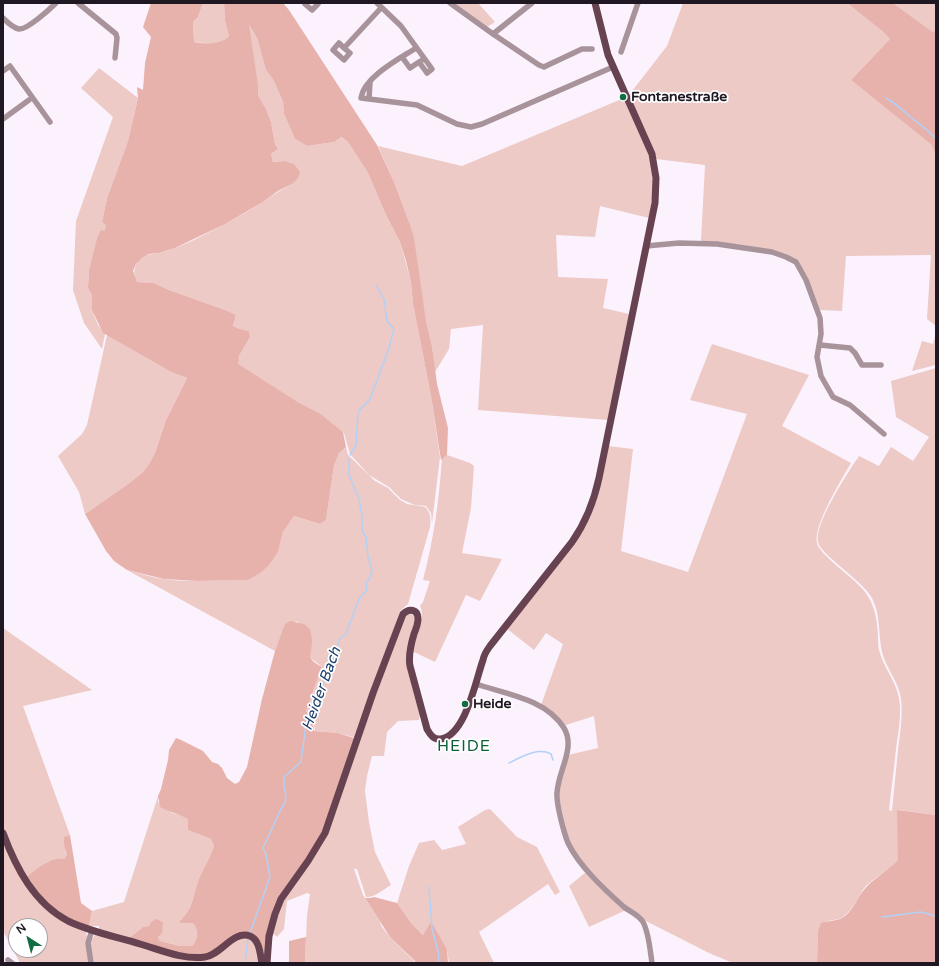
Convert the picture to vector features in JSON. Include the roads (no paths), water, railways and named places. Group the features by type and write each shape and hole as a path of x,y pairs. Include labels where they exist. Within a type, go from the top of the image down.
{"main road":[{"path":"267,963 269,936 275,914 279,904 325,833 404,613 410,610 416,613 418,618 409,655 411,673 427,729 431,736 437,739 444,738 450,734 461,721 468,707 483,659 490,646 572,542 592,505 599,478 656,196 656,172 650,149 613,67 604,42 595,3"},
{"path":"3,833 16,864 26,882 44,903 68,921 92,930 174,954 192,957 210,956 215,954 236,938 249,936 254,939 257,944 262,963"}],"street":[{"path":"3,18 13,26 22,29 56,3"},
{"path":"79,3 86,3"},
{"path":"79,3 116,34 118,38 115,58"},
{"path":"306,3 305,4 312,10 318,4 317,3"},
{"path":"376,3 401,26 416,48 422,60 410,68 402,57"},
{"path":"450,3 537,64 544,66 582,49 592,49"},
{"path":"493,34 532,3"},
{"path":"621,52 638,3"},
{"path":"344,48 382,8"},
{"path":"416,48 378,73 362,91 361,98 417,105 457,124 471,127 482,124 613,67"},
{"path":"3,71 10,66 50,122"},
{"path":"3,119 29,100"},
{"path":"646,246 698,243 725,244 772,252 796,262 806,280 820,318 821,334 817,357 819,372 831,395 850,405 884,434"},
{"path":"820,345 848,347 853,350 862,365 881,365"},
{"path":"476,684 541,706 556,718 564,728 568,740 568,751 556,793 568,842 580,861 609,894 642,920 652,963"},
{"path":"91,963 88,943 92,930"}],"waterway":[{"path":"886,98 901,108 936,139"},
{"name":"Heider Bach","path":"350,455 356,445 358,412 370,399 388,351 394,329 387,321 384,299 376,285"},
{"name":"Heider Bach","path":"250,933 270,877 266,854 263,848 285,803 286,797 284,777 301,762 306,724 333,661 340,638 346,634 359,599 367,590 366,583 370,578 372,570 368,557 366,537 362,531 362,516 359,499 349,475 349,459"},
{"path":"509,763 535,752 546,752 551,754 553,760"},
{"path":"429,887 432,929 439,955 438,963"},
{"path":"882,917 921,912 936,916"},
{"name":"Heider Bach","path":"245,963 248,938"}],"place":[{"name":"Fontanestraße","path":"623,97"},
{"name":"Heide","path":"465,704"}],"district":[{"name":"HEIDE","path":"464,747"}]}
